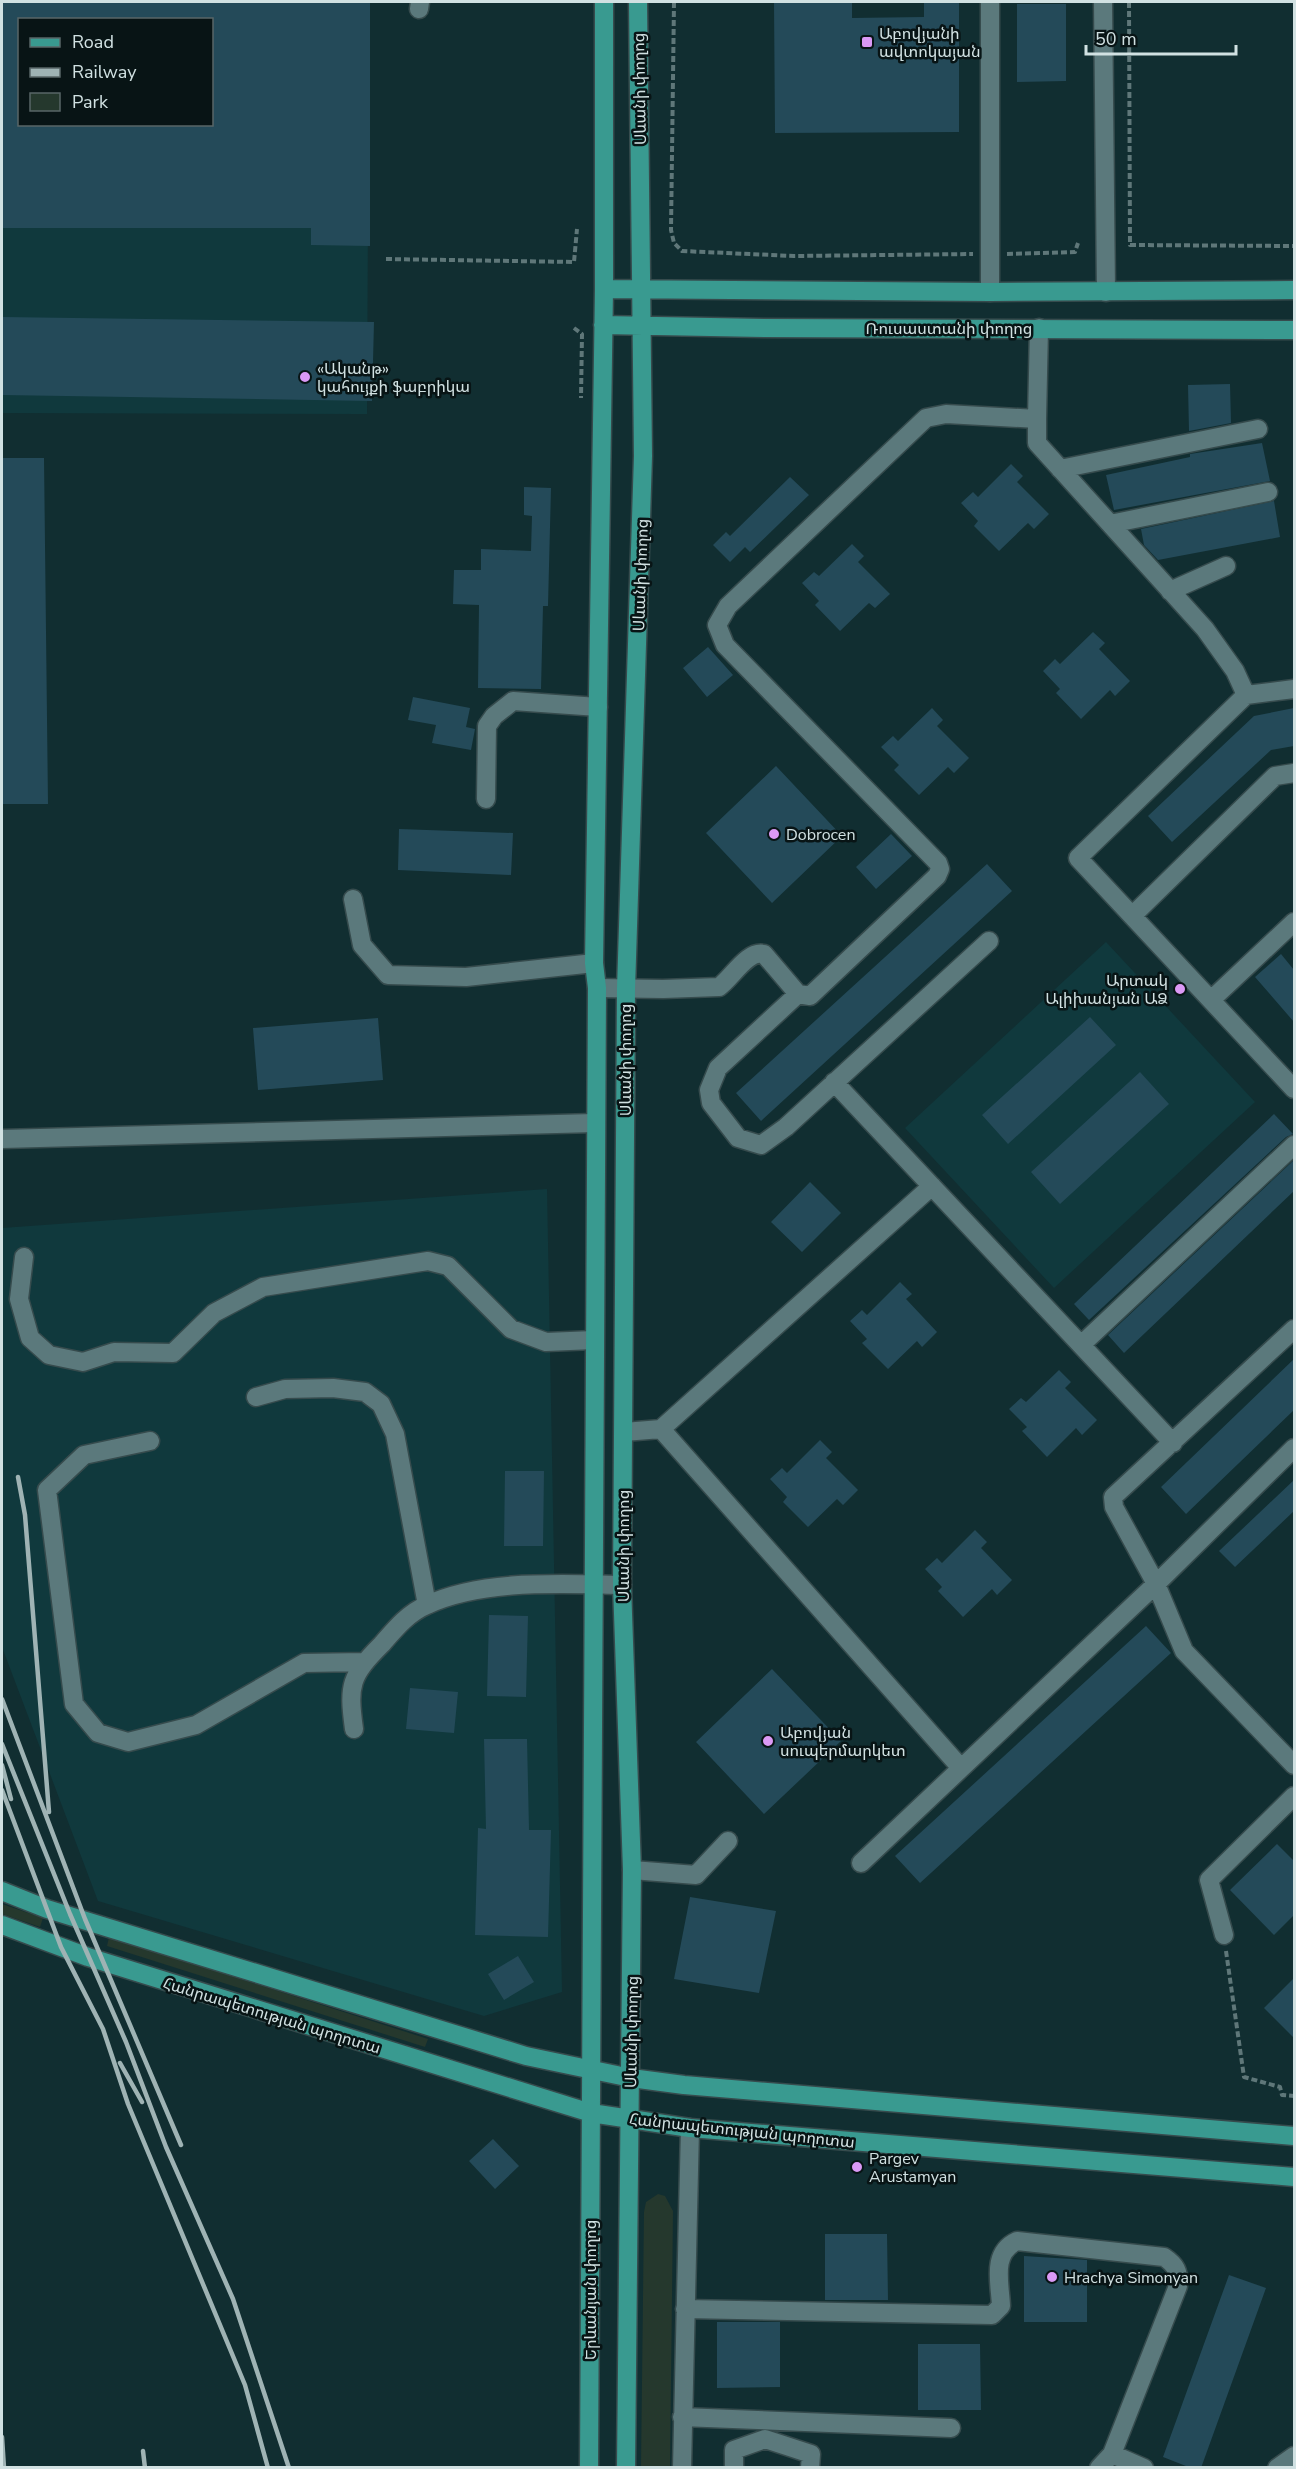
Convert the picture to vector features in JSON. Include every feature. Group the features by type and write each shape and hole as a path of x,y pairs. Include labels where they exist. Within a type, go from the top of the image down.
{"main road":[{"name":"Սևանի փողոց","path":"591,2113 596,1584 594,1340 597,988 594,963 604,289 604,2"},
{"name":"Սևանի փողոց","path":"630,2119 632,1870 622,1585 626,989 643,456 638,2"},
{"path":"604,289 990,292 1294,290"},
{"name":"Ռուսաստանի փողոց","path":"603,325 1294,330"},
{"path":"2,1891 47,1909 526,2056 632,2078 684,2085 1294,2136"},
{"name":"Հանրապետության պողոտա","path":"2,1925 88,1957 591,2113 690,2128 1294,2177"},
{"name":"Երևանյան փողոց","path":"589,2468 591,2113"},
{"path":"626,2468 630,2119"}],"street":[{"path":"990,2 990,292"},
{"path":"1103,2 1106,292"},
{"path":"1039,328 1037,443 1221,650 1246,695"},
{"path":"597,988 719,987 751,956 758,953 764,954 798,994 810,996 937,876 940,869 938,863 725,645 717,625 728,606 926,418 946,414 1037,419"},
{"path":"1060,469 1258,429"},
{"path":"1110,525 1268,492"},
{"path":"1170,591 1226,566"},
{"path":"1294,689 1246,695 1078,858 1294,1089"},
{"path":"486,799 487,726 494,716 513,701 598,707"},
{"path":"1132,916 1275,776 1294,773"},
{"path":"352,899 362,945 388,975 466,977 594,963"},
{"path":"1210,1000 1294,922"},
{"path":"798,994 718,1068 709,1090 711,1103 738,1138 761,1145 786,1127 989,941"},
{"path":"834,1082 1173,1443"},
{"path":"2,1139 595,1123"},
{"path":"1081,1345 1294,1145"},
{"path":"624,1431 661,1430 932,1186"},
{"path":"24,1257 19,1299 30,1338 50,1355 83,1362 114,1352 173,1353 214,1313 263,1287 428,1261 448,1266 511,1329 546,1342 594,1340"},
{"path":"1294,1329 1113,1497 1114,1507 1156,1584 1184,1651 1294,1765"},
{"path":"256,1397 285,1389 333,1388 365,1392 381,1404 395,1434 427,1605"},
{"path":"661,1430 961,1768"},
{"path":"150,1441 84,1455 47,1490 74,1704 98,1733 128,1742 196,1725 304,1663 364,1662"},
{"path":"861,1863 1156,1584 1294,1448"},
{"path":"354,1729 349,1695 354,1679 364,1662 406,1618 427,1605 484,1587 622,1585"},
{"path":"1224,1935 1209,1880 1294,1796"},
{"path":"632,1870 696,1875 728,1841"},
{"path":"682,2468 690,2128"},
{"path":"686,2309 992,2315 1001,2306 1000,2254 1007,2245 1017,2241 1164,2257 1174,2263 1179,2273 1178,2286 1106,2461 1144,2468"},
{"path":"682,2417 951,2428"},
{"path":"762,2420 765,2439"},
{"path":"734,2468 734,2450 765,2439 811,2454 810,2468"},
{"path":"1277,2468 1294,2456"}],"path":[{"path":"674,2 671,230 674,243 682,251 794,256 991,254 1075,252 1078,243"},
{"path":"1129,2 1130,245 1294,246"},
{"path":"386,259 574,262 577,229"},
{"path":"574,327 582,334 581,406"},
{"path":"1224,1935 1244,2077 1280,2086 1282,2095 1294,2096"}],"shaded area":[{"path":"2,2 369,2 367,414 2,413"},
{"path":"1106,942 1255,1102 1054,1288 905,1128"},
{"path":"547,1189 562,1992 484,2016 98,1901 2,1647 2,1228"}],"green space":[{"path":"2,1904 43,1918 40,1927 2,1914"},
{"path":"109,1937 428,2039 425,2047 107,1946"},
{"path":"658,2194 665,2196 673,2211 670,2467 641,2467 644,2212 646,2202"}],"building":[{"path":"2,2 370,2 370,246 311,245 311,228 2,228"},
{"path":"774,2 852,2 852,18 924,17 924,2 959,2 959,132 775,133"},
{"path":"1017,4 1066,4 1066,81 1017,82"},
{"path":"2,317 374,322 372,401 2,395"},
{"path":"1230,384 1231,423 1189,431 1188,385"},
{"path":"1262,443 1270,481 1114,510 1106,475 1190,457 1190,454"},
{"path":"2,458 44,458 48,804 2,804"},
{"path":"1011,464 1023,476 1017,482 1049,514 1034,529 1028,523 999,551 974,526 978,521 961,503 973,492 978,497"},
{"path":"790,477 809,495 750,552 745,547 730,562 713,545 726,532 730,536"},
{"path":"524,487 551,488 548,606 543,606 541,689 478,688 479,605 453,604 454,570 481,570 481,549 531,551 532,516 524,515"},
{"path":"1274,501 1280,537 1158,560 1144,545 1141,529"},
{"path":"852,544 864,556 858,562 890,594 875,608 869,603 840,631 815,605 819,601 802,583 814,572 819,576"},
{"path":"1093,632 1105,643 1099,649 1130,681 1115,696 1110,690 1081,719 1056,693 1060,689 1043,671 1055,659 1060,664"},
{"path":"708,647 733,675 707,697 683,668"},
{"path":"413,697 470,708 466,727 475,729 471,750 432,743 436,725 408,720"},
{"path":"932,708 943,720 937,726 969,758 954,773 948,767 919,795 894,770 899,765 881,747 893,736 898,741"},
{"path":"1294,708 1294,746 1271,750 1172,842 1148,816 1254,716"},
{"name":"Dobrocen","path":"776,766 842,836 772,903 706,833"},
{"path":"399,829 513,833 511,875 398,870"},
{"path":"891,834 912,856 876,889 856,867"},
{"path":"987,864 1012,891 761,1121 736,1093"},
{"path":"1281,954 1294,970 1294,1022 1255,977"},
{"path":"1090,1017 1116,1045 1008,1144 982,1115"},
{"path":"378,1018 383,1080 258,1090 253,1028"},
{"path":"1140,1072 1169,1104 1060,1204 1031,1172"},
{"path":"1274,1114 1293,1134 1286,1137 1089,1320 1074,1304"},
{"path":"1294,1160 1294,1191 1124,1353 1108,1335"},
{"path":"810,1182 841,1213 802,1252 771,1222"},
{"path":"900,1282 912,1294 906,1299 937,1332 922,1347 917,1341 888,1369 862,1343 867,1339 850,1321 862,1310 867,1315"},
{"path":"1294,1359 1294,1410 1186,1514 1161,1487"},
{"path":"1059,1370 1071,1382 1065,1388 1097,1420 1082,1435 1076,1428 1047,1457 1022,1431 1027,1427 1009,1409 1021,1398 1026,1402"},
{"path":"820,1440 832,1452 826,1458 858,1490 843,1505 837,1499 808,1527 783,1502 787,1497 770,1479 782,1468 787,1473"},
{"path":"505,1471 544,1471 543,1546 504,1546"},
{"path":"1294,1480 1294,1511 1235,1567 1219,1551"},
{"path":"975,1530 987,1542 981,1548 1012,1580 997,1595 992,1589 963,1617 938,1591 942,1587 925,1569 937,1558 942,1563"},
{"path":"489,1615 528,1616 526,1697 487,1696"},
{"path":"1146,1626 1171,1653 920,1883 895,1856"},
{"name":"Աբովյան սուպերմարկետ","path":"772,1669 841,1741 764,1814 696,1742"},
{"path":"410,1688 458,1692 454,1733 406,1729"},
{"path":"484,1739 527,1739 529,1830 551,1830 548,1937 475,1935 478,1828 486,1829"},
{"path":"1277,1844 1294,1861 1294,1915 1274,1935 1230,1890"},
{"path":"690,1897 776,1911 759,1993 674,1979"},
{"path":"518,1956 534,1982 504,2000 488,1974"},
{"path":"1294,1978 1294,2038 1264,2008"},
{"path":"493,2139 519,2166 495,2189 469,2161"},
{"path":"825,2234 887,2234 888,2300 825,2300"},
{"path":"1024,2256 1087,2260 1087,2322 1024,2322"},
{"path":"1229,2275 1266,2288 1201,2468 1191,2468 1163,2457"},
{"path":"717,2322 780,2322 780,2387 717,2388"},
{"path":"918,2344 980,2344 981,2410 918,2410"}],"railway":[{"path":"18,1477 25,1515 49,1812"},
{"path":"2,1699 85,1919 181,2145"},
{"path":"2,1744 70,1914 126,2042 166,2147 233,2299 289,2468"},
{"path":"2,1765 11,1799"},
{"path":"2,1790 61,1947 103,2029 128,2104 245,2385 268,2468"},
{"path":"120,2063 142,2102"},
{"path":"2,2437 4,2468"},
{"path":"143,2451 145,2468"}],"place":[{"name":"Աբովյանի ավտոկայան","path":"867,42"},
{"name":"«Ականթ» կահույքի ֆաբրիկա","path":"305,377"},
{"name":"Dobrocen","path":"774,834"},
{"name":"Արտակ Ալիխանյան ԱՁ","path":"1180,989"},
{"name":"Աբովյան սուպերմարկետ","path":"768,1741"},
{"name":"Pargev Arustamyan","path":"857,2167"},
{"name":"Hrachya Simonyan","path":"1052,2277"}]}
